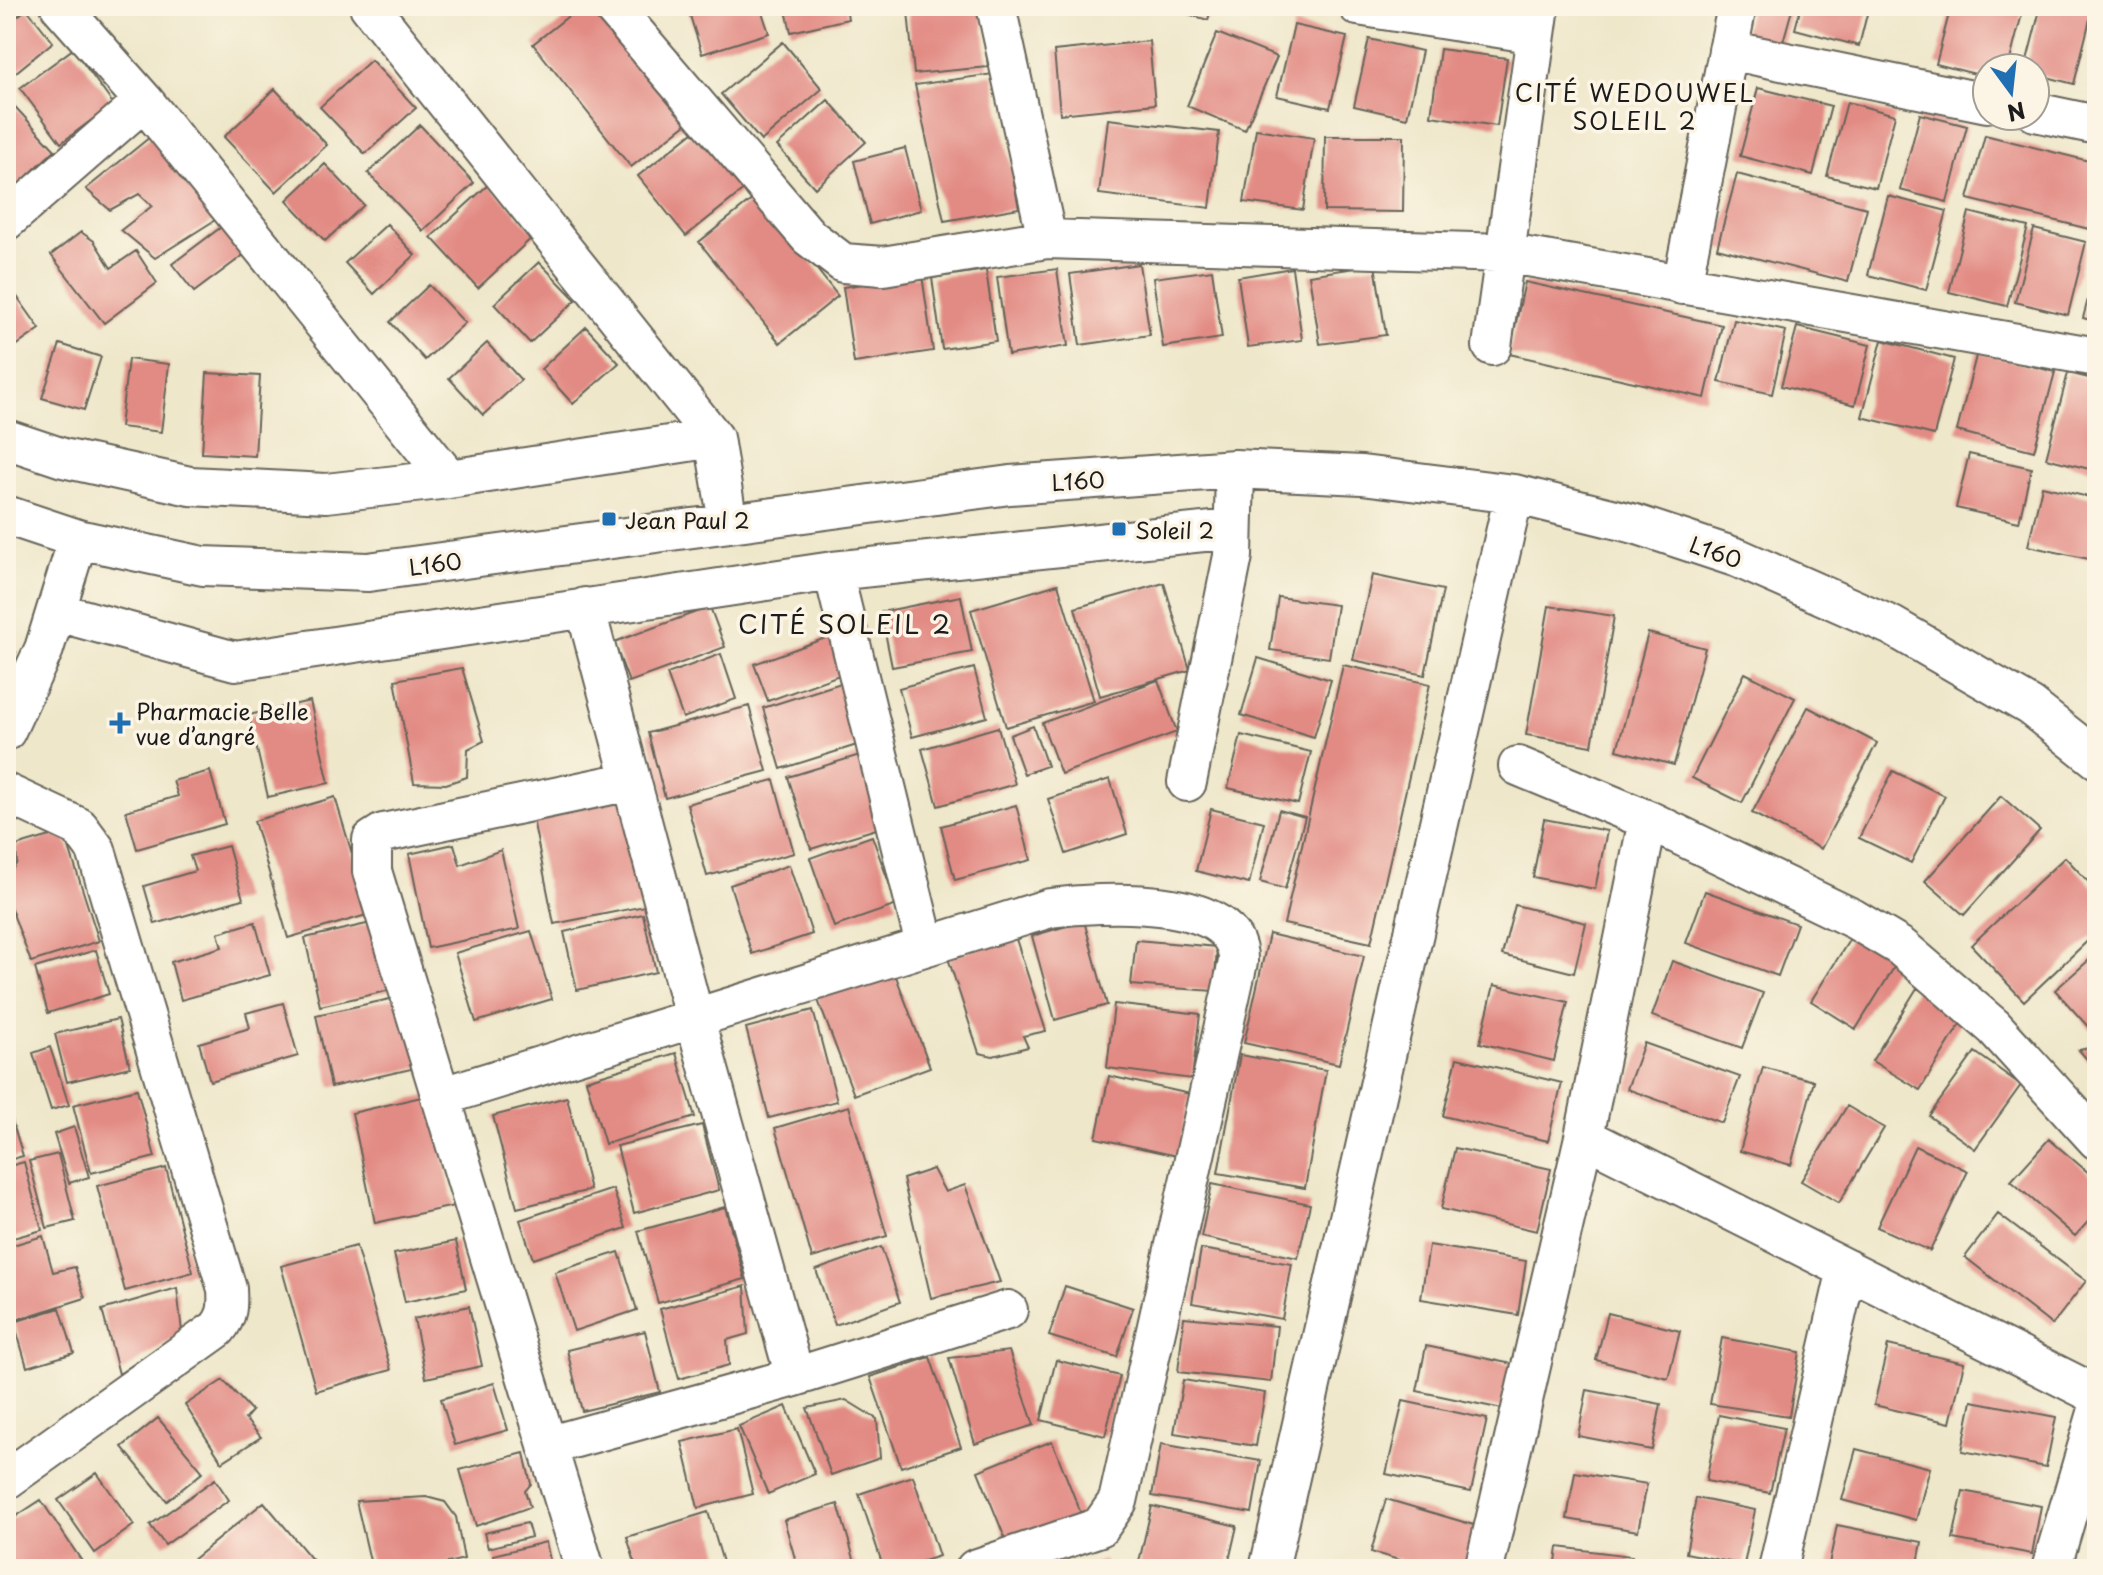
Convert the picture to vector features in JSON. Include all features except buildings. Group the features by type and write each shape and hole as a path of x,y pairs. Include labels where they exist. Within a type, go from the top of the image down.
{"street":[{"path":"60,6 144,101 449,479"},
{"path":"369,6 714,438 728,523"},
{"path":"612,6 809,237 843,263 883,266 1047,239 1505,253 2097,357"},
{"path":"996,6 1047,239"},
{"path":"1358,6 1538,20 1492,346"},
{"path":"1682,285 1737,6"},
{"path":"1728,50 1971,100"},
{"path":"6,221 144,101"},
{"path":"2051,115 2097,125"},
{"path":"6,439 63,458 190,486 326,493 449,479 714,438"},
{"path":"1187,782 1233,556 1235,469"},
{"name":"L160","path":"6,515 78,539 203,566 368,572 1010,485 1235,469 1362,475 1514,494 1635,524 1738,558 1892,626 2030,706 2097,759"},
{"path":"1269,1569 1514,494"},
{"path":"57,612 235,661 833,571 1232,529"},
{"path":"6,731 44,649 78,539"},
{"path":"833,571 925,945"},
{"path":"585,607 695,1020 795,1377"},
{"path":"1518,766 1648,820 1854,919 1901,947 1994,1027 2097,1140"},
{"path":"585,1569 372,871 372,840 383,833 631,781"},
{"path":"6,793 79,827 96,850 227,1289 228,1304 224,1320 217,1329 6,1480"},
{"path":"1484,1569 1584,1137 1648,820"},
{"path":"440,1097 1050,908 1098,901 1156,906 1214,919 1232,934 1238,952 1118,1501 1100,1527 975,1569"},
{"path":"1584,1137 2097,1395"},
{"path":"1778,1569 1847,1269"},
{"path":"547,1446 795,1377 1008,1310"},
{"path":"2051,1569 2097,1413"}],"place":[{"name":"Jean Paul 2","path":"609,519"},
{"name":"Soleil 2","path":"1119,529"},
{"name":"Pharmacie Belle vue d’angré","path":"120,723"}],"district":[{"name":"CITÉ WEDOUWEL SOLEIL 2","path":"1635,106"},
{"name":"CITÉ SOLEIL 2","path":"845,623"}]}
